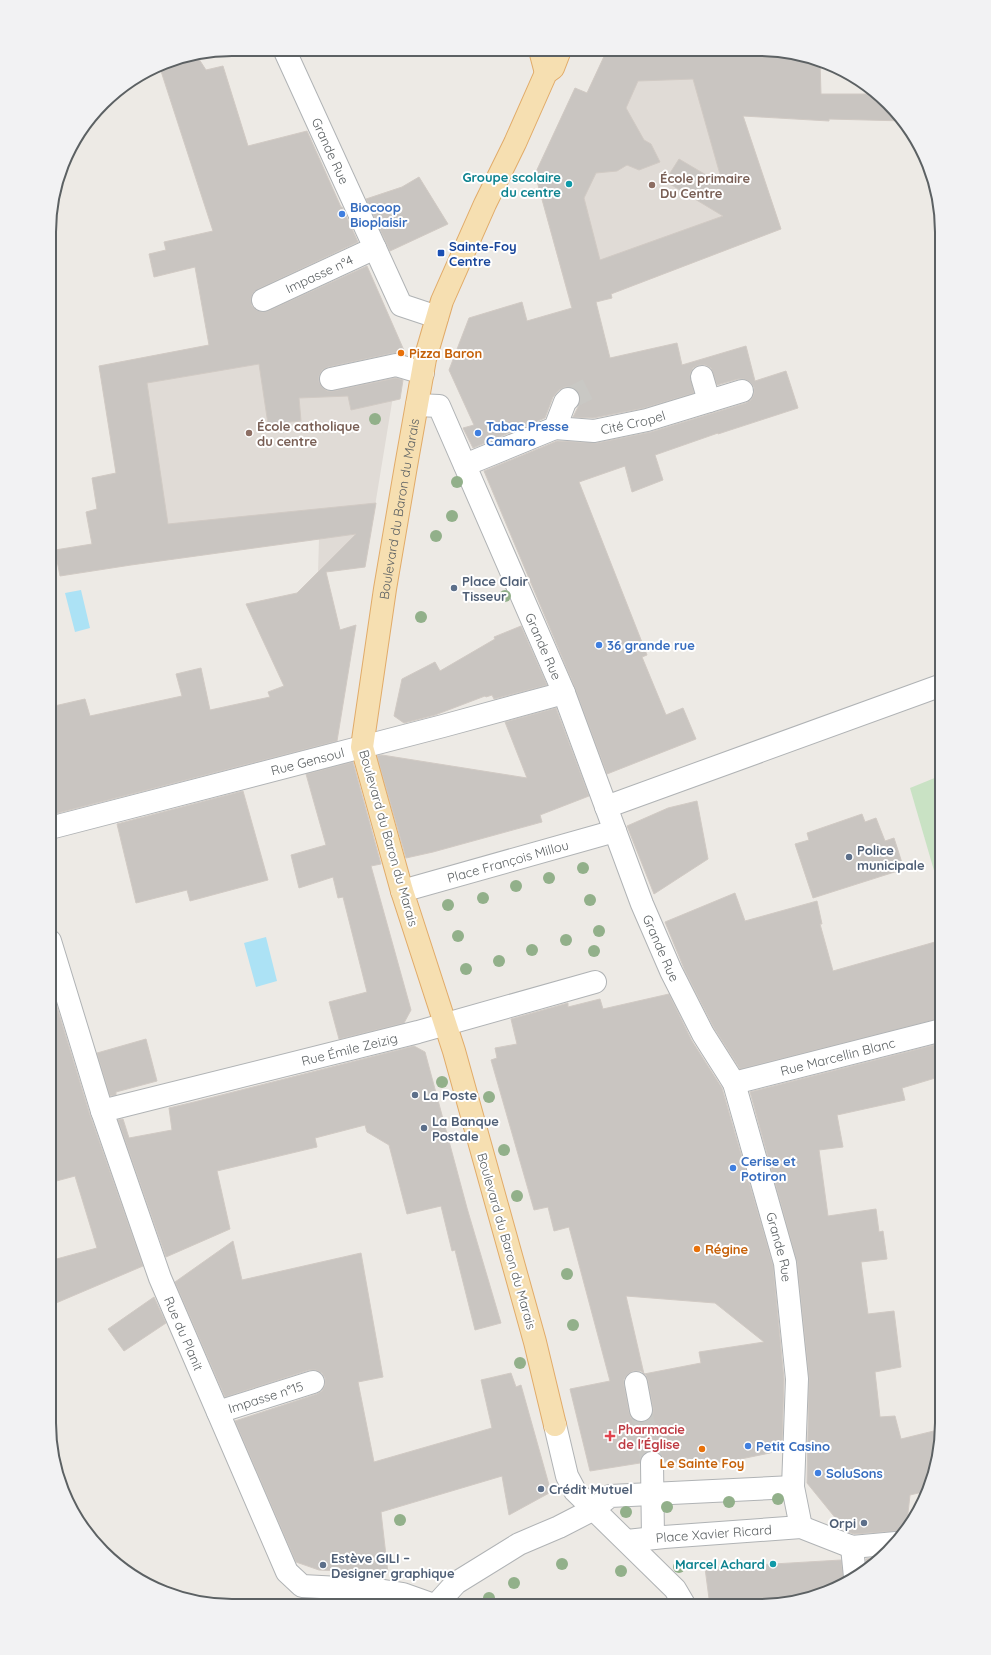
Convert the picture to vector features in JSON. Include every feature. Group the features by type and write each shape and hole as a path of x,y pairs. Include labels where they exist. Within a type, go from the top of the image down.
{"main road":[{"path":"542,56 546,73"},
{"name":"Boulevard du Baron du Marais","path":"555,1425 535,1342 446,1024 402,891 362,747 386,582 423,373 436,317 485,204 515,143 546,73 554,68 558,56"}],"street":[{"name":"Grande Rue","path":"287,56 401,305 436,317"},
{"name":"Impasse n°4","path":"263,300 375,248"},
{"path":"331,379 396,365 423,373"},
{"path":"702,377 709,401"},
{"name":"Cité Cropel","path":"465,465 555,428 594,431 647,420 742,391"},
{"path":"555,428 565,402 568,399"},
{"name":"Grande Rue","path":"417,405 439,406 564,693 642,904 671,971 703,1034 734,1083 785,1263 797,1379 793,1487 801,1527"},
{"path":"606,807 935,688"},
{"name":"Rue Gensoul","path":"56,826 564,693"},
{"name":"Place François Millou","path":"402,891 615,831"},
{"name":"Rue du Planit","path":"56,961 102,1111 160,1278 288,1572 302,1586 378,1590 403,1594 418,1599"},
{"name":"Rue Émile Zeizig","path":"102,1111 446,1024 595,982"},
{"name":"Rue Marcellin Blanc","path":"734,1083 935,1032"},
{"name":"Impasse n°15","path":"218,1412 313,1382"},
{"path":"636,1383 641,1410"},
{"name":"Boulevard du Baron du Marais","path":"555,1425 567,1476 575,1491 594,1509"},
{"path":"652,1463 653,1538"},
{"path":"441,1599 456,1583 519,1544 559,1527 594,1509 610,1496 793,1487"},
{"path":"594,1509 675,1589 681,1599"},
{"name":"Place Xavier Ricard","path":"627,1541 801,1527 848,1545"},
{"path":"854,1571 848,1545 888,1543"}],"shaded area":[{"name":"École primaire Du Centre","path":"604,56 735,56 738,99 781,229 611,294 612,298 571,307 535,174 541,161 554,167 549,144 575,88 587,93"},
{"name":"École catholique du centre","path":"255,336 323,364 327,390 397,372 365,567 318,573 319,539 131,565 99,366"}],"green space":[{"path":"935,778 935,874 910,788"}],"water":[{"path":"81,590 90,628 75,632 65,593"},
{"path":"266,937 277,981 256,987 244,943"}],"building":[{"path":"604,56 771,56 793,59 820,67 821,94 868,94 884,107 895,121 829,119 829,121 743,116 781,229 611,294 612,298 596,302 610,358 677,343 682,365 746,346 755,381 786,371 798,408 718,433 655,455 663,480 632,492 625,466 579,482 647,655 642,657 666,715 683,708 696,739 607,774 575,688 484,471 557,441 597,443 651,432 746,403 751,400 754,394 754,387 750,382 744,379 738,379 717,385 711,368 705,365 699,365 693,368 690,374 694,393 644,408 593,418 573,417 580,403 580,396 577,390 571,387 565,387 559,390 553,397 545,418 473,448 463,428 474,425 449,370 469,318 522,302 527,321 572,308 535,174 575,88 587,93","holes":["693,79 723,185 679,159 665,181 723,216 600,260 584,198 596,173 617,171 627,165 639,170 660,162 651,144 644,140 626,108 638,81"]},
{"path":"199,59 206,70 223,66 248,146 307,131 358,242 258,289 253,293 251,299 252,306 256,310 262,312 268,311 367,266 406,355 393,353 328,367 322,370 319,376 319,382 327,391 396,378 403,380 400,399 351,410 348,396 299,398 301,421 268,424 259,364 147,383 168,524 376,503 365,567 326,572 340,630 356,625 337,741 56,813 56,706 85,699 90,716 182,696 176,674 201,668 210,710 270,697 268,692 284,686 246,604 297,593 356,534 60,576 56,550 92,544 86,512 97,509 92,478 116,473 99,366 209,345 195,267 154,277 149,254 166,250 164,242 213,231 161,71 175,65"},
{"path":"419,177 448,224 390,251 366,199 402,187"},
{"path":"521,626 547,685 494,699 492,695 485,696 435,715 404,723 394,716 402,679 435,662 440,671 495,639 494,637"},
{"path":"556,708 589,796 540,815 542,822 406,858 377,756 382,755 527,778 505,722"},
{"path":"353,762 381,864 371,866 411,1010 404,1023 339,1039 329,1002 367,992 343,897 338,898 333,877 299,888 291,855 326,845 306,774"},
{"path":"243,791 268,880 190,901 187,890 136,903 117,824"},
{"path":"697,801 708,859 654,894 627,826 668,808"},
{"name":"Police municipale","path":"862,814 865,822 876,818 885,841 894,838 904,869 813,898 795,844 809,840 807,833"},
{"path":"735,893 745,921 817,901 822,924 820,924 833,971 935,942 935,1020 740,1069 714,1028 685,971 665,922"},
{"path":"669,994 692,1041 722,1088 773,1265 784,1379 782,1445 770,1453 726,1462 664,1462 663,1457 658,1452 651,1451 646,1452 641,1457 640,1463 590,1471 570,1389 610,1381 569,1227 554,1231 548,1207 534,1210 491,1060 497,1058 495,1048 517,1044 511,1019 568,1003 568,1007 600,999 603,1009","holes":["626,1296 715,1303 764,1342 699,1352 701,1363 645,1374 648,1381 653,1414 644,1422 636,1422 631,1418 629,1412 624,1379 633,1371 641,1371 644,1373"]},
{"path":"56,1004 90,1115 143,1266 56,1303 56,1259 97,1248 75,1176 56,1181"},
{"path":"146,1039 157,1081 116,1092 116,1095 110,1096 97,1053"},
{"path":"935,1045 935,1078 902,1088 905,1100 837,1115 843,1147 819,1150 828,1216 876,1209 879,1232 883,1231 887,1259 861,1262 868,1314 894,1311 901,1367 875,1372 880,1417 895,1416 901,1439 935,1431 932,1457 926,1480 921,1492 910,1495 908,1517 898,1531 854,1534 846,1531 807,1483 809,1378 797,1262 750,1092"},
{"path":"414,1046 425,1052 467,1208 501,1323 475,1330 455,1250 452,1251 441,1206 407,1214 389,1145 367,1132 365,1125 315,1138 317,1147 217,1171 230,1229 166,1257 118,1120 123,1119 129,1138 172,1130 169,1108"},
{"path":"233,1241 242,1280 361,1253 383,1377 358,1382 374,1462 492,1428 481,1380 511,1373 516,1387 521,1385 551,1492 509,1515 502,1476 381,1512 388,1573 319,1570 296,1562 235,1421 317,1394 322,1391 325,1385 325,1378 322,1373 316,1370 309,1370 225,1397 175,1282"},
{"path":"154,1297 166,1323 124,1351 108,1329"},
{"path":"841,1560 843,1577 816,1590 793,1596 771,1599 709,1599 705,1568"}],"tunnel":[{"path":"568,399 588,389"},
{"path":"641,1410 652,1463"}],"place":[{"name":"Groupe scolaire du centre","path":"569,184"},
{"name":"École primaire Du Centre","path":"652,185"},
{"name":"Biocoop Bioplaisir","path":"342,214"},
{"name":"Sainte-Foy Centre","path":"441,253"},
{"name":"Pizza Baron","path":"401,353"},
{"name":"École catholique du centre","path":"249,433"},
{"name":"Tabac Presse Camaro","path":"478,433"},
{"name":"Place Clair Tisseur","path":"454,588"},
{"name":"36 grande rue","path":"599,645"},
{"name":"Police municipale","path":"849,857"},
{"name":"La Poste","path":"415,1095"},
{"name":"La Banque Postale","path":"424,1128"},
{"name":"Cerise et Potiron","path":"733,1168"},
{"name":"Régine","path":"697,1249"},
{"name":"Pharmacie de l'Église","path":"610,1436"},
{"name":"Petit Casino","path":"748,1446"},
{"name":"Le Sainte Foy","path":"702,1449"},
{"name":"SoluSons","path":"818,1473"},
{"name":"Crédit Mutuel","path":"541,1489"},
{"name":"Orpi","path":"864,1523"},
{"name":"Marcel Achard","path":"773,1564"},
{"name":"Estève GILI – Designer graphique","path":"323,1565"}]}
